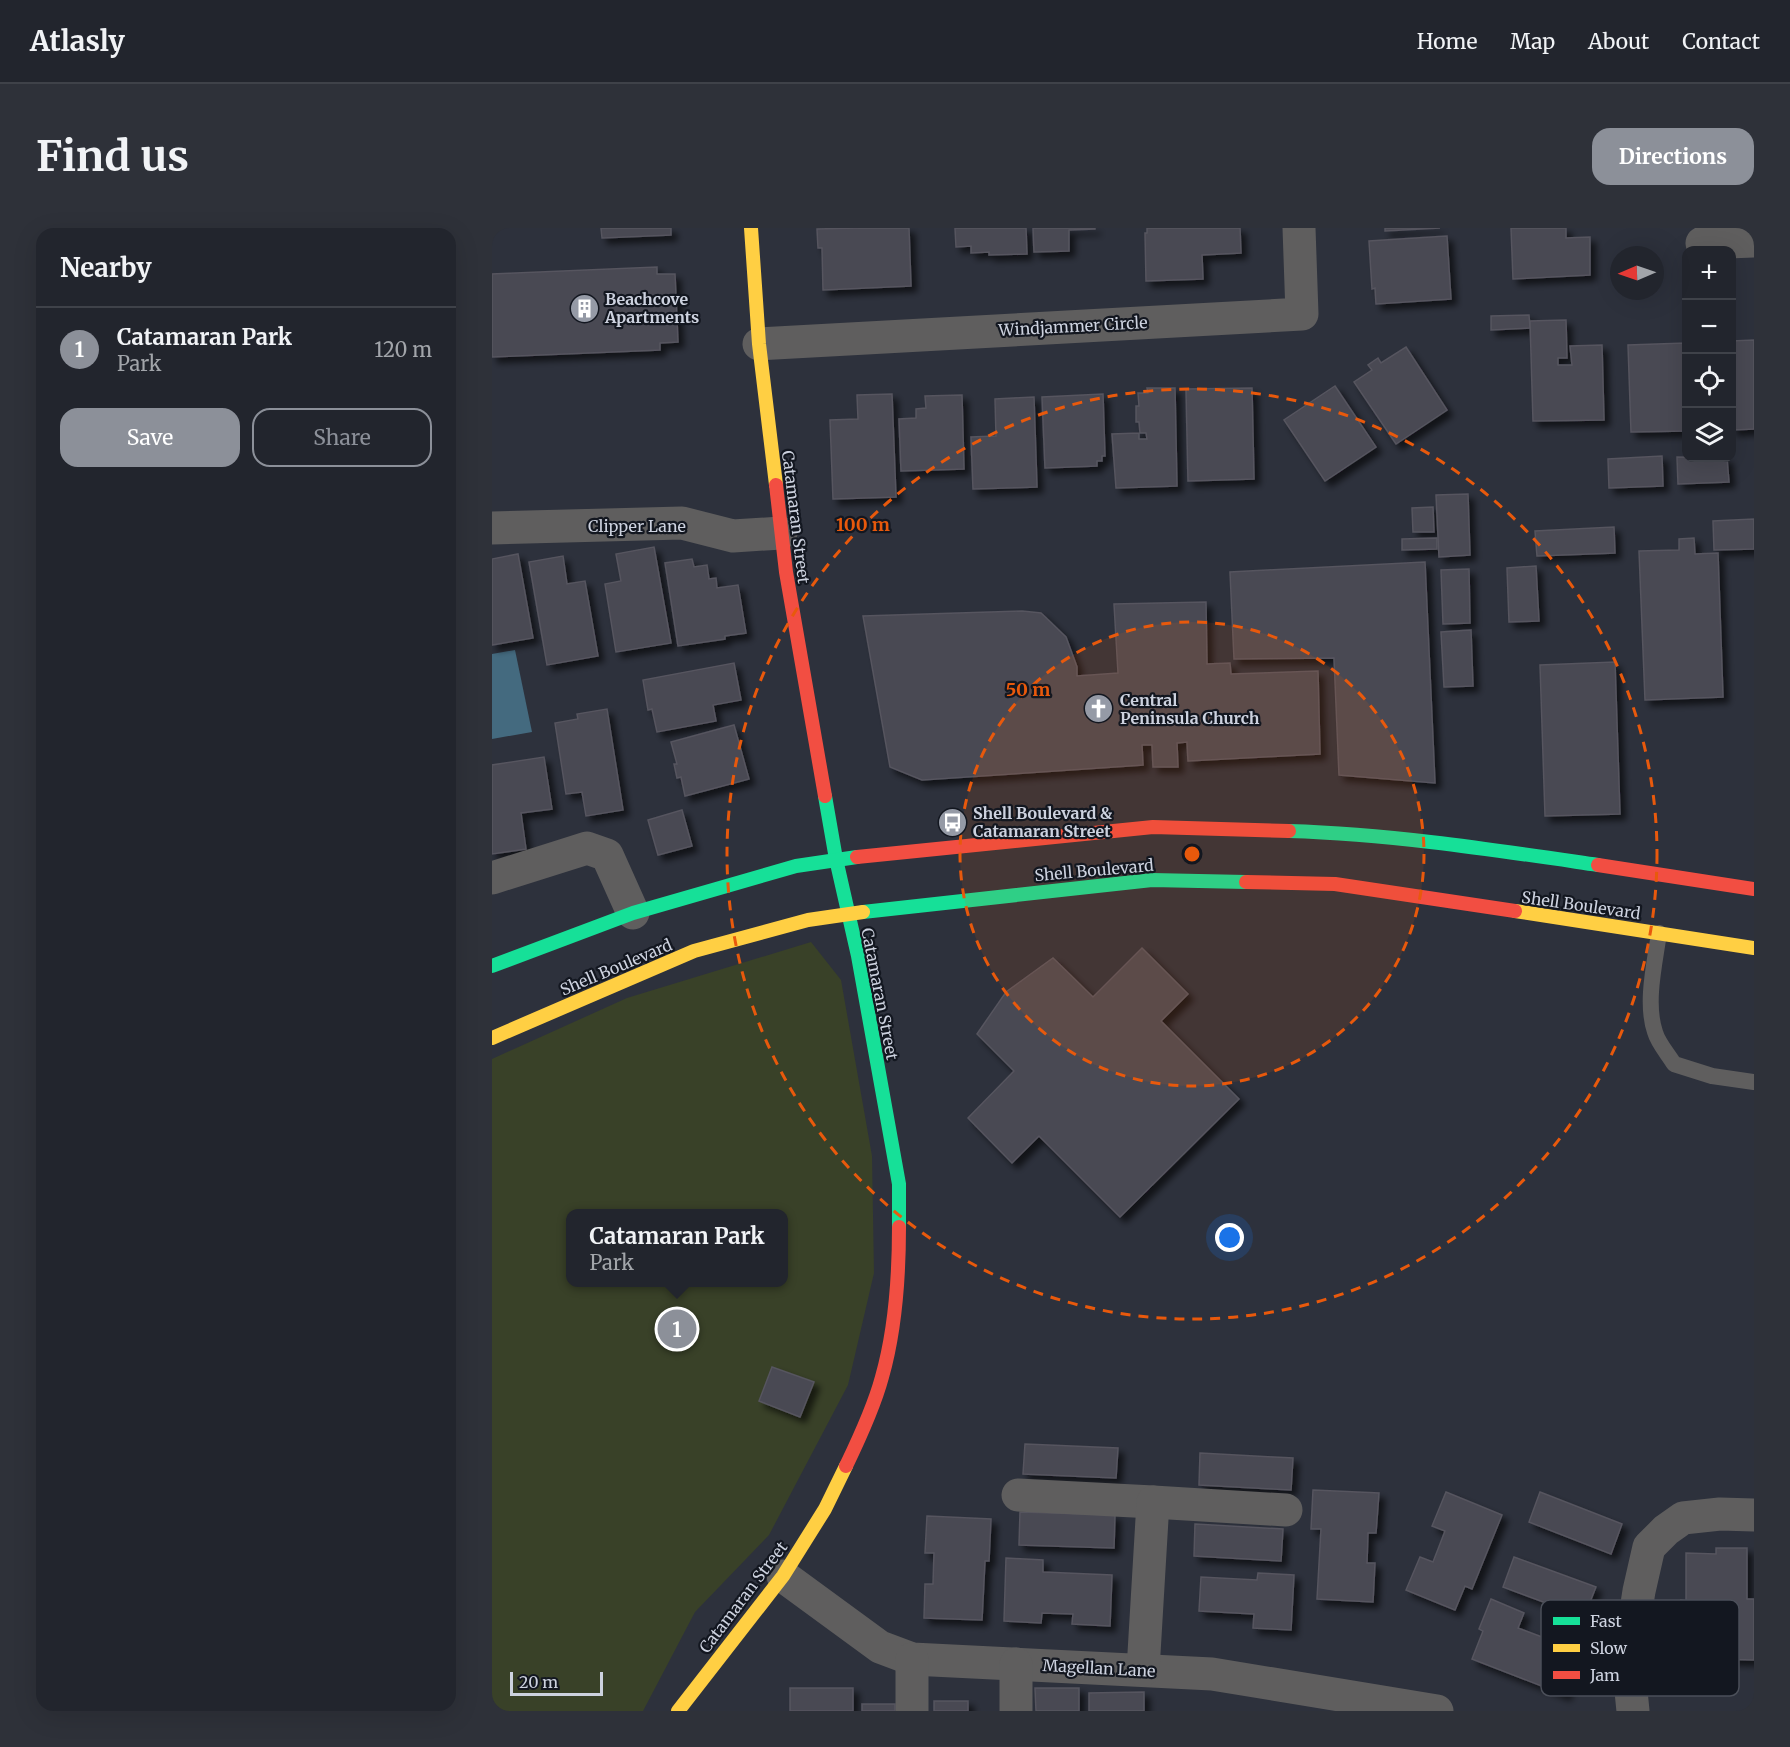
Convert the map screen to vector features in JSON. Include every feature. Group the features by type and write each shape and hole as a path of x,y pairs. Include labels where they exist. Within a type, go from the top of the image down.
{"main road":[{"name":"Catamaran Street","path":"678,1711 783,1576 825,1509 861,1434 882,1378 893,1330 899,1263 899,1184 858,956 836,859 799,654 781,533 759,344 751,228"},
{"path":"492,966 633,913 796,866 836,859 996,841 1154,827 1331,832 1501,851 1754,889"},
{"name":"Shell Boulevard","path":"492,1038 694,951 808,920 887,908 1152,880 1335,884 1754,948"}],"street":[{"name":"Windjammer Circle","path":"759,344 1302,314 1299,228"},
{"path":"1702,243 1754,241"},
{"name":"Clipper Lane","path":"492,528 682,523 733,536 781,533"},
{"path":"492,878 587,848 607,855 633,913"},
{"path":"1018,1495 1286,1510"},
{"path":"1143,1670 1153,1502"},
{"path":"1638,1600 1649,1547 1666,1530 1683,1518 1720,1514 1754,1515"},
{"name":"Magellan Lane","path":"783,1576 880,1647 912,1659 1212,1674 1371,1706 1437,1711"},
{"path":"912,1659 912,1711"},
{"path":"1016,1664 1016,1711"},
{"path":"1632,1696 1633,1711"}],"lane":[{"path":"1659,933 1651,997 1654,1032 1674,1064 1712,1076 1754,1082"}],"green space":[{"path":"811,942 841,980 872,1156 874,1273 848,1385 769,1535 695,1612 643,1711 492,1711 492,1059 627,998"}],"water":[{"path":"515,650 532,732 492,739 492,654"}],"building":[{"path":"601,228 671,228 671,235 602,238"},
{"path":"909,228 911,286 823,290 822,248 818,248 817,229"},
{"path":"955,228 1026,228 1027,254 971,253 971,246 956,247"},
{"path":"1033,228 1095,229 1069,230 1069,251 1034,252"},
{"path":"1147,228 1240,228 1241,253 1202,255 1203,279 1146,281 1145,233 1147,233"},
{"path":"1385,228 1440,228 1385,231"},
{"path":"1511,228 1566,228 1566,238 1590,237 1590,275 1513,279"},
{"path":"1447,236 1451,299 1376,304 1375,288 1372,289 1369,241"},
{"name":"Beachcove Apartments","path":"657,267 657,274 675,274 678,342 660,343 660,350 492,357 492,274"},
{"path":"1529,315 1530,328 1491,330 1491,316"},
{"path":"1566,320 1567,358 1558,358 1558,365 1572,365 1570,346 1602,345 1604,420 1533,421 1530,321"},
{"path":"1754,340 1754,429 1736,430 1736,341"},
{"path":"1682,343 1682,431 1631,432 1628,345"},
{"path":"1406,347 1447,410 1396,444 1354,382 1372,370 1368,365 1378,358 1381,363"},
{"path":"1335,386 1376,447 1325,481 1284,420"},
{"path":"1147,388 1175,388 1177,486 1116,488 1112,434 1139,433 1139,439 1147,439 1146,433 1140,433 1139,422 1136,422 1136,406 1139,406 1138,393 1148,393"},
{"path":"1252,388 1254,479 1188,481 1186,389"},
{"path":"892,394 896,497 833,499 830,420 858,419 857,395"},
{"path":"1103,394 1105,456 1102,456 1102,461 1097,461 1097,466 1045,468 1042,397"},
{"path":"962,395 964,469 901,471 899,419 916,418 916,409 926,408 925,396"},
{"path":"1034,397 1037,487 973,489 971,437 996,436 995,399"},
{"path":"1662,456 1663,486 1609,488 1608,459"},
{"path":"1677,457 1682,457 1682,462 1727,462 1729,482 1678,484"},
{"path":"1468,494 1470,555 1439,557 1436,495"},
{"path":"1433,507 1434,532 1413,532 1412,508"},
{"path":"1754,519 1754,549 1714,550 1713,521"},
{"path":"1614,527 1615,553 1537,556 1535,531"},
{"path":"1437,538 1437,549 1402,550 1402,539"},
{"path":"1694,538 1695,554 1718,553 1723,697 1645,700 1639,551 1679,550 1679,539"},
{"path":"654,547 671,643 616,652 605,584 621,581 616,554"},
{"path":"518,554 533,638 492,645 492,559"},
{"path":"563,556 567,584 585,581 598,656 547,665 529,562"},
{"path":"692,559 694,567 707,565 709,579 716,578 717,588 738,585 746,633 725,636 725,639 678,646 665,563"},
{"path":"1425,562 1435,783 1339,775 1334,658 1234,659 1230,572"},
{"path":"1536,566 1539,621 1509,622 1507,568"},
{"path":"1469,569 1470,623 1443,624 1441,570"},
{"name":"Central Peninsula Church","path":"1206,602 1207,664 1230,663 1231,674 1318,671 1320,754 1188,761 1187,742 1177,743 1178,767 1153,767 1152,745 1142,745 1143,765 922,780 890,767 863,616 1022,611 1041,613 1066,637 1077,667 1077,676 1118,673 1114,604"},
{"path":"1471,630 1473,686 1444,687 1441,632"},
{"path":"1615,662 1620,814 1545,816 1540,665"},
{"path":"734,663 741,700 713,705 716,721 657,732 652,709 648,710 643,680"},
{"path":"607,709 623,810 586,816 582,792 566,794 555,723 578,719 577,714"},
{"path":"734,725 749,779 685,796 681,777 677,778 674,764 677,764 671,742"},
{"path":"544,757 552,809 521,813 526,849 492,854 492,765"},
{"path":"682,810 692,846 658,855 648,820"},
{"path":"1142,948 1188,994 1161,1021 1239,1099 1120,1217 1039,1136 1012,1163 968,1118 1014,1071 977,1034 1006,992 1053,958 1093,997"},
{"path":"772,1367 814,1382 800,1417 759,1401"},
{"path":"1025,1444 1118,1448 1116,1478 1023,1474"},
{"path":"1200,1453 1293,1458 1291,1490 1199,1485"},
{"path":"1313,1490 1379,1493 1376,1533 1368,1533 1367,1563 1375,1563 1373,1602 1317,1599 1321,1529 1311,1529"},
{"path":"1446,1492 1502,1515 1472,1589 1465,1586 1455,1610 1406,1590 1420,1557 1433,1562 1445,1531 1432,1526"},
{"path":"1540,1492 1622,1524 1611,1554 1529,1522"},
{"path":"1020,1512 1115,1515 1114,1548 1019,1545"},
{"path":"927,1516 991,1519 989,1561 985,1561 982,1620 924,1618 925,1584 933,1584 934,1553 925,1553"},
{"path":"1195,1524 1283,1529 1281,1561 1194,1556"},
{"path":"1716,1548 1747,1548 1747,1599 1754,1599 1754,1660 1739,1660 1739,1600 1686,1600 1686,1553 1716,1554"},
{"path":"1514,1557 1596,1587 1591,1600 1541,1601 1503,1587"},
{"path":"1006,1558 1043,1560 1043,1572 1112,1575 1110,1626 1072,1624 1073,1614 1042,1613 1041,1623 1004,1621"},
{"path":"1258,1573 1294,1575 1291,1630 1253,1628 1254,1614 1199,1611 1201,1577 1257,1580"},
{"path":"1491,1599 1524,1613 1518,1628 1541,1637 1541,1686 1472,1659 1483,1631 1479,1629"},
{"path":"790,1688 853,1688 853,1711 790,1711"},
{"path":"1035,1688 1079,1688 1079,1711 1036,1711"},
{"path":"1144,1692 1144,1711 1089,1711 1089,1693"},
{"path":"934,1701 968,1701 968,1711 934,1711"},
{"path":"862,1704 895,1704 895,1711 862,1711"}],"traffic: fast":[{"path":"825,796 836,859 858,956 899,1184 899,1227"},
{"path":"1289,831 1405,839 1598,865"},
{"path":"492,966 633,913 796,866 857,857"},
{"path":"863,912 1152,880 1246,882"}],"traffic: slow":[{"path":"751,228 759,344 776,485"},
{"path":"1515,911 1754,948"},
{"path":"492,1038 694,951 808,920 863,912"},
{"path":"678,1711 783,1576 825,1509 846,1466"}],"traffic: jam":[{"path":"776,485 786,572 825,796"},
{"path":"857,857 1153,827 1289,831"},
{"path":"1598,865 1754,889"},
{"path":"1246,882 1335,884 1515,911"},
{"path":"846,1466 871,1411 887,1359 896,1302 899,1227"}],"place":[{"name":"Beachcove Apartments","path":"584,308"},
{"name":"Central Peninsula Church","path":"1099,709"},
{"name":"Shell Boulevard & Catamaran Street","path":"952,822"},
{"name":"Catamaran Park","path":"677,1329"}]}
